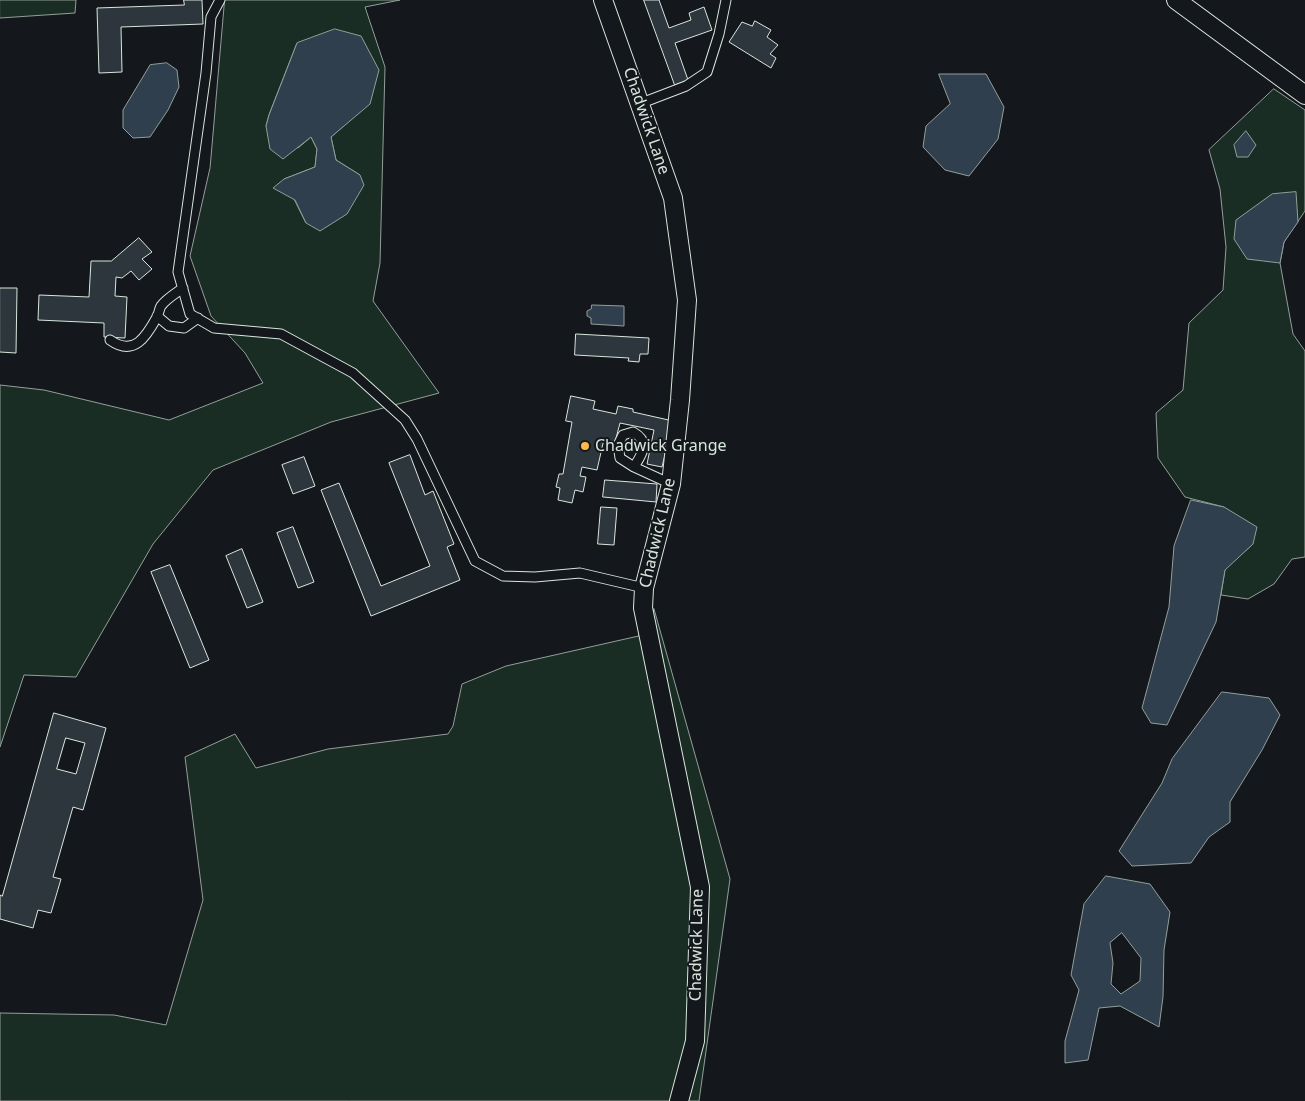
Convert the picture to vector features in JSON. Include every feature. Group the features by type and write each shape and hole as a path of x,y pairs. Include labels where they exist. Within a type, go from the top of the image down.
{"street":[{"name":"Chadwick Lane","path":"603,0 673,198 687,300 680,400 671,484 644,588 643,608 700,887 695,1041 679,1101"},
{"path":"1176,0 1305,96"}],"lane":[{"path":"220,0 212,17 206,74 178,272 190,314 214,328 281,334 353,373 405,420 417,439 475,561 503,576 535,577 580,573 644,588"},
{"path":"639,104 686,86 707,72 719,34 726,0"},
{"path":"110,340 119,346 130,348 144,340 158,316 161,306 183,288"},
{"path":"158,316 169,326 184,328 198,318"},
{"path":"634,467 671,484"}],"green space":[{"path":"0,0 76,0 75,13 0,18"},
{"path":"225,0 400,0 365,7 385,67 380,263 373,301 439,393 331,422 213,470 153,544 76,677 24,675 0,747 0,385 44,390 169,420 263,383 245,353 211,316 190,256 210,168","holes":["297,44 370,103 331,137 336,160 360,175 306,223 284,179 315,167 317,149 311,137 298,148 266,126"]},
{"path":"1274,89 1305,110 1305,211 1284,242 1280,263 1293,334 1305,351 1305,557 1292,559 1274,584 1248,599 1221,595 1225,569 1253,544 1224,507 1185,497 1158,458 1156,413 1183,390 1189,323 1223,290 1226,247 1220,189 1209,150"},
{"path":"654,609 730,879 699,1101 0,1101 0,1013 114,1015 166,1025 203,900 185,757 235,734 256,768 328,749 448,734 453,726 462,684 506,666 643,635"}],"water":[{"path":"335,29 361,36 379,70 370,104 331,137 336,160 360,175 364,185 347,214 320,231 306,223 295,200 273,188 284,179 315,167 317,149 311,137 283,159 270,149 266,126 297,43"},
{"path":"167,63 177,70 179,87 168,110 150,137 133,138 123,128 123,110 150,65"},
{"path":"939,74 986,74 1004,107 998,139 969,176 945,170 923,147 926,126 950,104"},
{"path":"1246,131 1256,145 1248,157 1237,157 1234,145"},
{"path":"1296,192 1298,222 1284,242 1280,263 1247,259 1234,239 1236,220 1272,194"},
{"path":"592,305 624,306 624,326 591,324 591,318 587,316 587,311 591,309"},
{"path":"1191,500 1224,507 1257,527 1253,544 1225,570 1216,622 1167,725 1151,723 1142,708 1169,607 1174,546"},
{"path":"1222,692 1269,698 1280,715 1262,750 1230,802 1230,822 1209,837 1191,863 1132,866 1119,851 1162,783 1172,759"},
{"path":"1106,876 1150,884 1170,912 1164,950 1163,997 1159,1027 1120,1006 1099,1008 1088,1060 1065,1063 1065,1041 1079,990 1071,975 1084,904","holes":["1122,933 1141,958 1140,981 1121,994 1111,984 1113,963 1110,943"]}],"building":[{"path":"184,0 202,0 203,24 121,27 122,72 99,73 97,8 184,5"},
{"path":"644,0 659,0 669,28 691,20 689,13 704,7 712,30 675,43 688,80 675,85"},
{"path":"755,21 771,30 767,37 778,45 770,54 776,58 771,68 729,42 742,22 752,26"},
{"path":"139,238 152,252 142,259 152,269 139,280 131,271 122,278 116,277 115,296 127,297 125,338 104,337 104,323 38,320 39,295 89,297 91,261 111,261"},
{"path":"0,288 17,288 16,353 0,352"},
{"path":"576,334 649,338 648,354 640,354 639,362 628,361 629,358 575,355"},
{"name":"Chadwick Grange","path":"571,396 595,401 593,409 616,414 618,406 633,409 633,412 673,421 662,467 647,464 654,430 620,423 615,442 604,439 597,470 582,467 580,476 586,477 583,492 575,490 572,503 558,500 560,488 556,487 559,474 563,474 572,422 566,421"},
{"path":"410,455 425,495 433,491 454,544 447,547 460,580 371,616 321,490 339,483 381,586 430,566 389,463"},
{"path":"304,457 315,486 293,494 282,465"},
{"path":"605,480 657,484 656,502 603,497"},
{"path":"601,507 617,508 614,545 598,544"},
{"path":"293,527 314,582 298,588 277,533"},
{"path":"242,549 263,602 247,608 226,556"},
{"path":"170,565 209,660 190,668 151,572"},
{"path":"54,713 106,728 83,810 73,807 53,877 61,879 51,913 38,910 33,928 0,919 0,895 2,896","holes":["66,738 85,743 76,774 57,769"]}],"place":[{"name":"Chadwick Grange","path":"585,446"}]}
